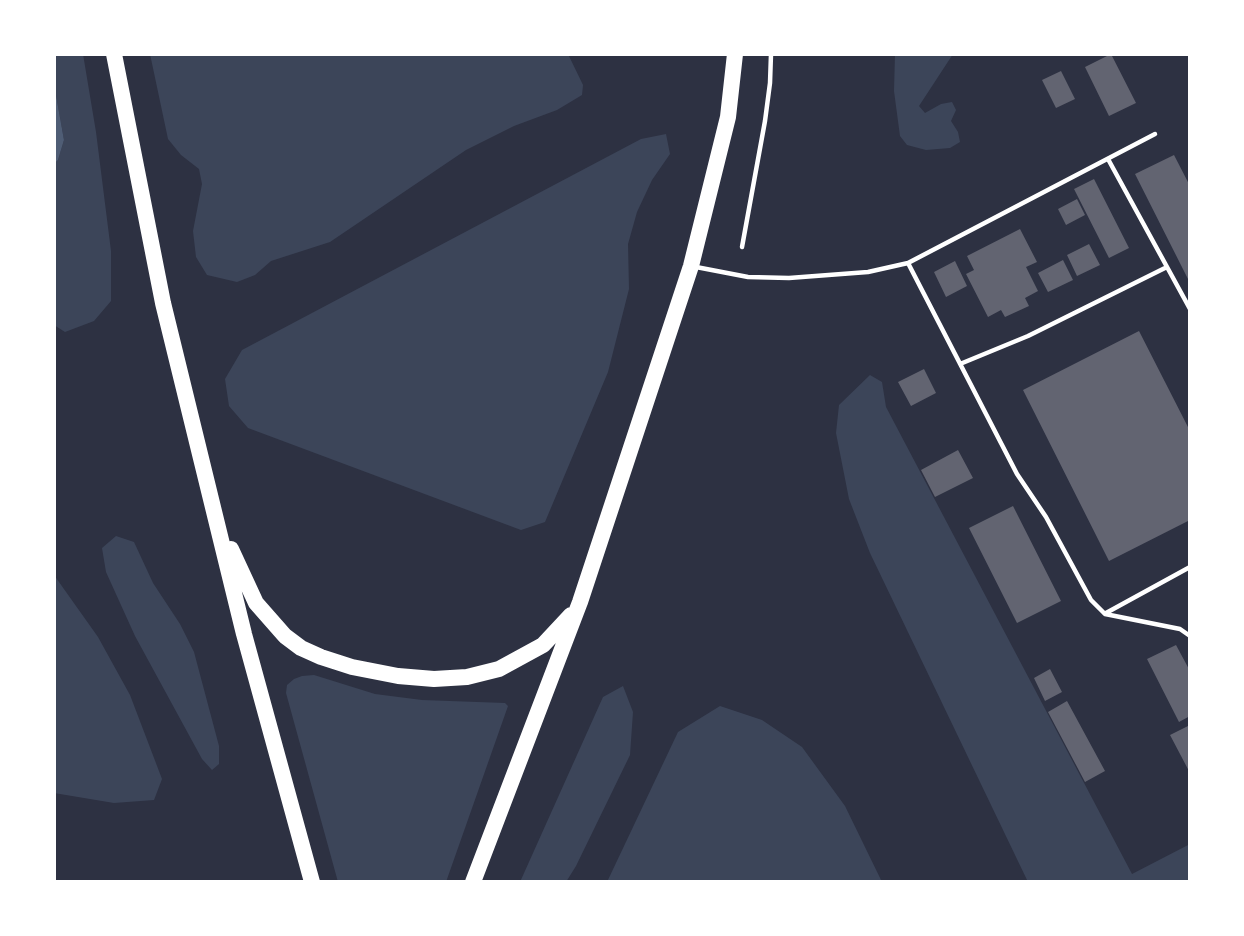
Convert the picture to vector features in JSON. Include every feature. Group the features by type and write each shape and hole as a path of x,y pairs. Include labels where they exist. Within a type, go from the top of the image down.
{"main road":[{"path":"114,54 163,303 244,634 312,882"},
{"path":"473,882 580,602 691,266 728,117 735,54"},
{"path":"209,494 245,581 268,619 301,648 352,667 398,676 434,679 467,677 499,668 543,645 564,625 580,602"}],"lane":[{"path":"691,266 748,277 789,278 868,272 908,263 1155,134"},
{"path":"1108,159 1190,309"},
{"path":"908,263 1017,474 1046,517 1091,600 1105,614 1180,629 1190,636"},
{"path":"960,364 1028,336 1167,267"},
{"path":"1105,614 1190,567"}],"path":[{"path":"742,247 765,121 771,54"}],"shaded area":[{"path":"54,54 83,54 111,251 111,301 94,321 65,332 54,325 54,164 58,160 64,140 54,84"},
{"path":"150,54 568,54 583,85 582,95 557,110 514,126 466,150 330,242 271,261 255,275 237,282 207,275 196,257 193,231 202,184 199,169 181,155 168,139"},
{"path":"895,54 953,54 919,106 925,113 941,104 952,102 956,110 951,121 958,132 960,142 950,148 926,150 907,145 900,136 894,91"},
{"path":"54,84 64,140 58,160 54,164"},
{"path":"666,134 670,154 652,180 637,212 628,244 629,289 608,372 545,522 521,530 248,428 229,406 225,379 242,350 641,139"},
{"path":"870,375 882,382 886,407 1132,874 1190,844 1190,882 1028,882 870,553 849,499 836,433 839,405"},
{"path":"116,536 134,542 153,583 180,624 194,652 219,746 219,764 212,770 202,759 135,636 106,572 102,548"},
{"path":"54,575 98,637 130,695 162,779 154,800 114,803 54,793"},
{"path":"314,675 375,694 422,700 505,703 508,706 446,882 338,882 286,693 287,685 294,679"},
{"path":"623,686 633,712 630,755 576,866 566,882 520,882 603,697"},
{"path":"720,706 762,720 802,747 845,806 882,882 607,882 678,732"}],"building":[{"path":"1111,54 1136,103 1109,116 1085,67"},
{"path":"1061,71 1075,99 1056,108 1042,80"},
{"path":"1174,155 1190,186 1190,283 1135,174"},
{"path":"1094,179 1129,248 1109,258 1074,189"},
{"path":"1077,199 1085,215 1066,225 1058,209"},
{"path":"1020,229 1037,262 1026,267 1038,291 1025,298 1029,306 1005,317 1001,310 988,317 966,274 974,270 967,256"},
{"path":"1089,244 1100,265 1077,276 1067,255"},
{"path":"1063,260 1073,280 1048,292 1038,273"},
{"path":"955,261 967,286 946,297 934,272"},
{"path":"1139,331 1190,431 1190,520 1109,561 1023,390"},
{"path":"924,369 936,393 911,406 898,382"},
{"path":"958,450 973,478 935,497 921,470"},
{"path":"1013,506 1061,601 1017,623 969,528"},
{"path":"1176,645 1190,671 1190,716 1179,722 1147,659"},
{"path":"1050,669 1062,692 1045,701 1034,678"},
{"path":"1067,701 1105,771 1085,782 1048,712"},
{"path":"1190,725 1190,773 1170,735"}]}
